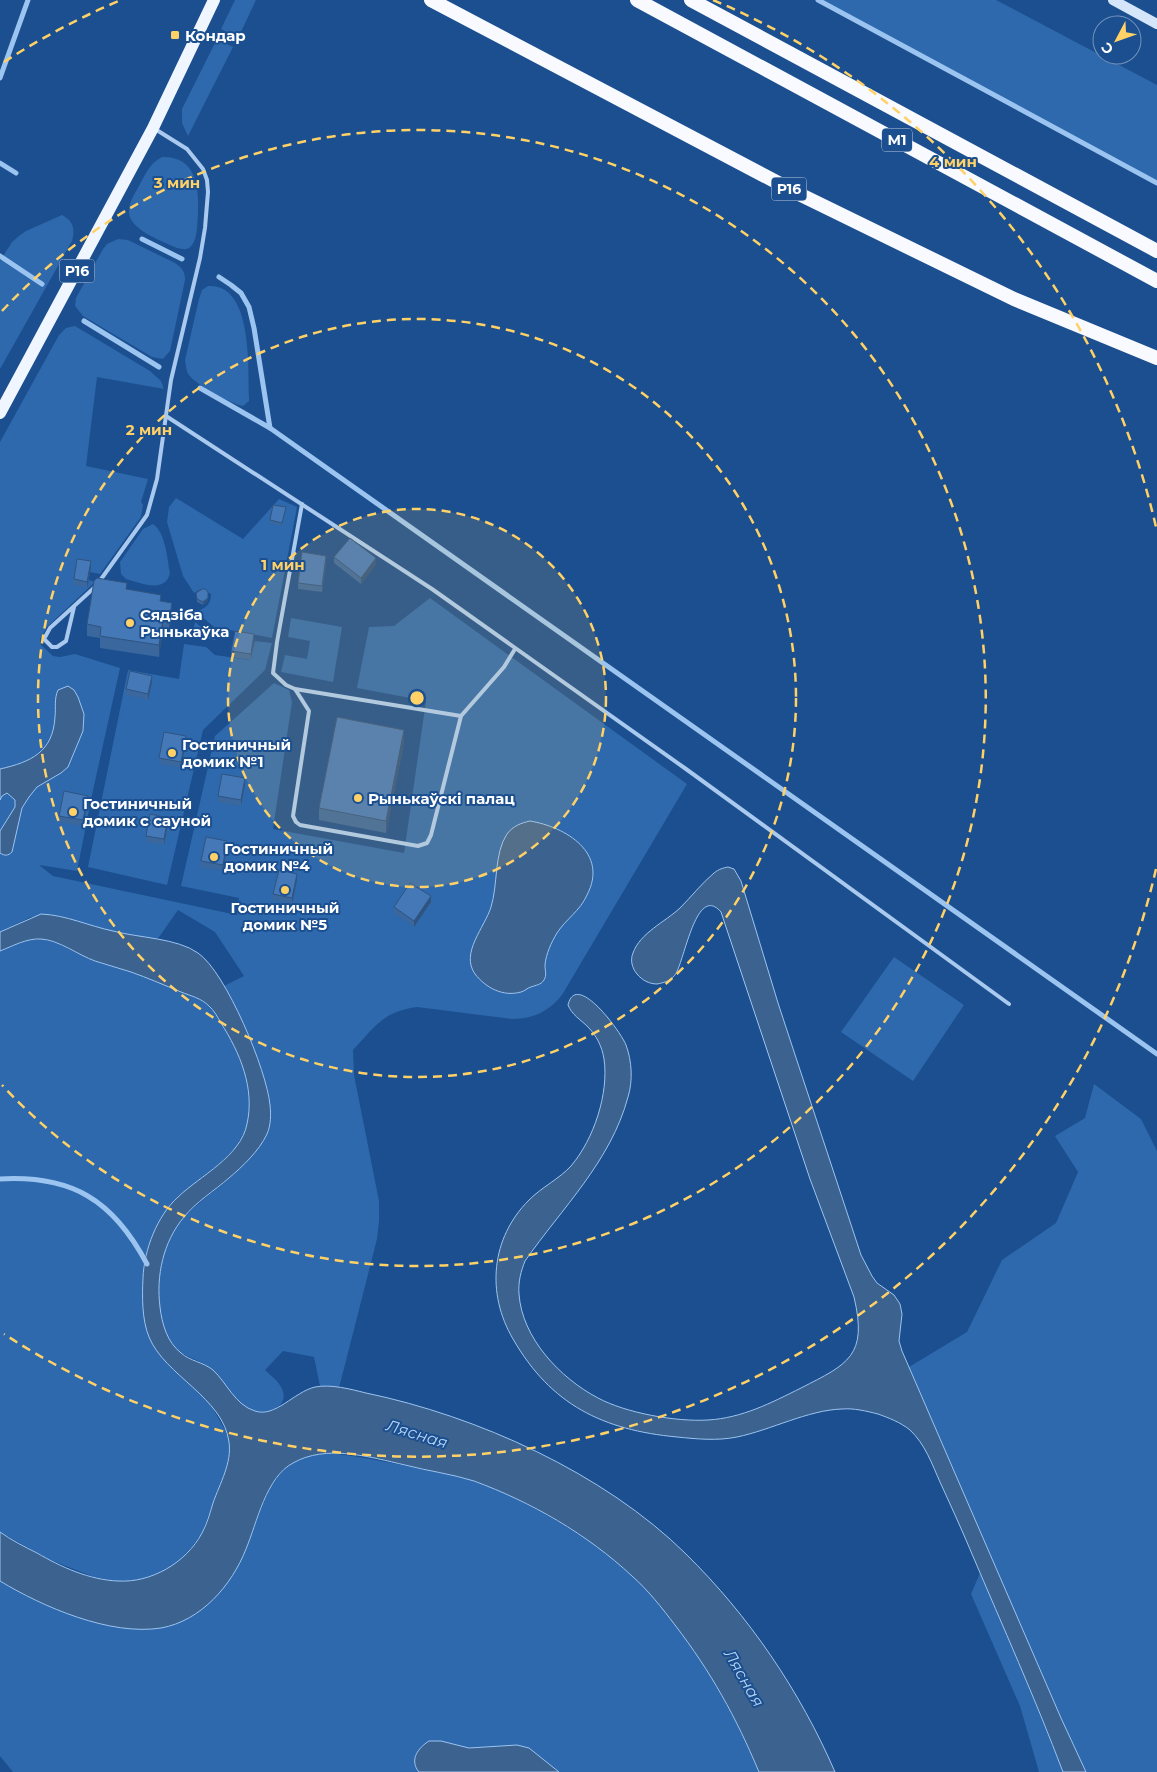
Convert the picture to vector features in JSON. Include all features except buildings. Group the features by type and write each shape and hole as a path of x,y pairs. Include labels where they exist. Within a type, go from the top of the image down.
{"highway":[{"name":"Р16","path":"431,0 810,199 1014,299 1157,358"},
{"name":"М1","path":"637,0 1157,281"},
{"name":"М1","path":"691,0 1157,251"}],"main road":[{"name":"Р16","path":"0,413 153,128 214,0"},
{"path":"1113,0 1157,24"}],"lane":[{"path":"74,607 66,641 57,647 52,647 44,639 50,628 101,580 147,515 157,479 171,380 200,258 205,228 208,192 207,180 203,169 187,149 153,128"},
{"path":"166,416 432,589 686,769 1009,1004"},
{"path":"302,504 273,673 286,685 295,689 461,716"},
{"path":"295,689 309,711 293,816 296,822 300,825 418,846 427,843 431,835 461,716 504,667 515,649"}],"shaded area":[{"path":"235,0 256,0 238,38 221,29"},
{"path":"816,0 996,0 1092,51 1092,65 1119,65 1157,85 1157,184"},
{"path":"217,39 233,47 188,136 182,123 182,109"},
{"path":"162,157 174,158 183,162 194,175 198,194 197,232 194,242 188,249 177,248 154,238 133,223 130,216 129,209 133,196 151,165"},
{"path":"62,215 73,226 72,241 0,369 0,261 12,242 19,236"},
{"path":"118,239 128,240 175,263 184,272 185,280 170,351 163,359 152,357 83,316 75,306 76,298 103,249 107,244"},
{"path":"208,286 223,289 233,298 245,329 249,401 243,406 231,402 206,388 193,379 187,370 185,360 199,299 202,290"},
{"path":"75,326 150,371 161,381 164,389 97,377 86,466 148,479 141,502 143,505 141,517 100,574 90,572 87,588 89,580 95,582 47,627 40,639 41,645 53,656 60,657 75,654 120,668 77,871 39,865 53,876 237,915 239,898 181,886 215,736 274,683 289,690 292,702 273,829 404,853 426,701 357,688 369,627 394,626 430,598 687,784 562,995 546,1010 527,1018 512,1019 417,1007 405,1009 380,1022 353,1050 354,1075 379,1201 377,1239 339,1388 320,1386 314,1357 283,1351 265,1370 281,1386 284,1395 283,1400 276,1408 265,1412 254,1411 243,1405 207,1366 178,1350 164,1329 158,1291 159,1277 166,1248 179,1223 242,1165 270,1108 268,1090 255,1052 224,986 244,976 215,932 178,910 157,940 109,931 54,915 31,917 0,932 0,442 59,335 66,328"},
{"path":"176,498 243,539 279,499 297,507 272,638 214,627 196,612 207,606 211,594 201,589 194,593 183,576 167,522 169,507"},
{"path":"153,524 161,533 170,573 163,583 158,585 126,579 121,574 120,562 143,529"},
{"path":"291,618 342,627 333,682 281,672 285,655 307,659 310,641 288,637"},
{"path":"195,622 216,640 192,636"},
{"path":"255,641 272,643 265,670 203,730 167,885 88,867 128,670 179,679 184,644 206,647 215,655 250,660"},
{"path":"42,939 56,943 94,961 134,973 196,997 211,1007 234,1044 245,1072 250,1102 247,1128 236,1147 220,1163 177,1197 151,1239 144,1260 145,1322 211,1405 229,1437 230,1450 228,1464 202,1533 177,1563 159,1573 140,1580 118,1582 94,1577 48,1559 0,1532 0,951 28,940"},
{"path":"894,957 964,1005 913,1081 841,1032"},
{"path":"1094,1084 1141,1119 1157,1151 1157,1772 1086,1772 909,1367 967,1332 1002,1260 1056,1223 1078,1172 1055,1136 1085,1118"},
{"path":"330,1453 461,1477 480,1483 543,1513 601,1550 633,1576 653,1597 690,1643 735,1719 759,1772 13,1772 0,1756 0,1581 38,1602 78,1617 119,1626 162,1628 245,1552 270,1488 279,1475 291,1463 311,1455"},
{"path":"980,1573 1015,1653 1063,1772 1039,1772 1020,1706 971,1594"}],"water":[{"path":"68,686 74,690 78,697 84,714 83,731 68,767 37,787 29,797 22,808 12,852 8,855 3,855 0,853 0,831 15,807 15,800 7,793 0,800 0,769 30,759 45,747 53,729 58,690"},
{"path":"530,821 557,829 580,844 588,855 592,867 592,880 584,901 557,933 549,949 546,957 543,982 522,992 501,992 479,979 471,966 470,957 475,940 491,907 498,860 503,842 512,829"},
{"path":"728,867 734,869 741,881 778,1003 861,1255 877,1283 894,1295 900,1304 902,1314 899,1341 902,1351 1086,1772 1063,1772 1030,1690 928,1455 910,1430 898,1422 878,1414 846,1409 829,1410 803,1416 750,1434 722,1439 677,1437 626,1428 582,1410 562,1397 544,1381 528,1362 504,1321 496,1285 500,1249 507,1231 516,1215 529,1200 571,1166 587,1143 602,1101 605,1072 602,1050 594,1034 574,1014 568,1005 573,996 580,995 589,999 608,1017 622,1038 630,1058 631,1084 620,1120 598,1163 539,1241 525,1261 522,1269 519,1281 519,1294 522,1310 527,1326 545,1355 570,1380 584,1390 609,1403 637,1412 667,1418 708,1420 744,1413 801,1388 842,1364 850,1356 856,1345 858,1317 854,1297 810,1179 721,912 712,906 704,908 697,917 678,969 674,976 668,980 657,984 646,981 637,974 632,964 633,953 641,940 680,908 714,873"},
{"name":"Лясная","path":"41,914 59,916 104,929 169,941 198,953 221,980 232,1000 253,1047 267,1089 271,1116 267,1134 260,1146 229,1178 189,1212 177,1227 166,1248 160,1271 160,1307 166,1332 176,1349 192,1360 213,1370 242,1404 255,1411 270,1411 315,1387 334,1387 360,1391 451,1416 494,1433 537,1452 617,1498 653,1525 686,1554 752,1629 806,1712 835,1772 759,1772 732,1714 711,1678 675,1625 638,1581 596,1546 558,1521 495,1489 457,1476 348,1454 320,1454 306,1457 293,1463 276,1479 269,1490 246,1549 224,1588 202,1609 189,1618 161,1628 120,1628 99,1624 56,1609 0,1581 0,1532 56,1563 76,1572 97,1578 130,1581 155,1575 177,1562 195,1544 202,1533 229,1458 229,1442 224,1426 216,1412 205,1399 167,1364 149,1337 144,1316 143,1285 144,1267 149,1245 164,1214 178,1197 228,1156 237,1146 243,1135 247,1124 249,1097 240,1059 216,1014 206,1003 199,999 137,974 95,961 48,940 31,940 0,951 0,932"},
{"path":"429,1741 441,1741 469,1748 517,1745 529,1748 559,1772 419,1772 415,1763 416,1755 421,1747"}],"waterway":[{"path":"0,78 28,0"},
{"path":"818,0 1157,183"},
{"path":"0,163 16,173"},
{"path":"142,239 182,259"},
{"path":"0,256 42,284"},
{"path":"219,277 241,293 249,307 270,428"},
{"path":"84,321 159,367"},
{"path":"200,388 270,428 1157,1054"},
{"path":"0,1179 26,1179 49,1182 69,1187 88,1196 105,1208 120,1223 147,1264"}],"place":[{"name":"Кондар","path":"175,35"},
{"name":"Сядзіба Рынькаўка","path":"130,623"},
{"name":"Гостиничный домик №1","path":"172,753"},
{"name":"Рынькаўскi палац","path":"358,798"},
{"name":"Гостиничный домик с сауной","path":"73,812"},
{"name":"Гостиничный домик №4","path":"214,857"},
{"name":"Гостиничный домик №5","path":"285,890"}]}
